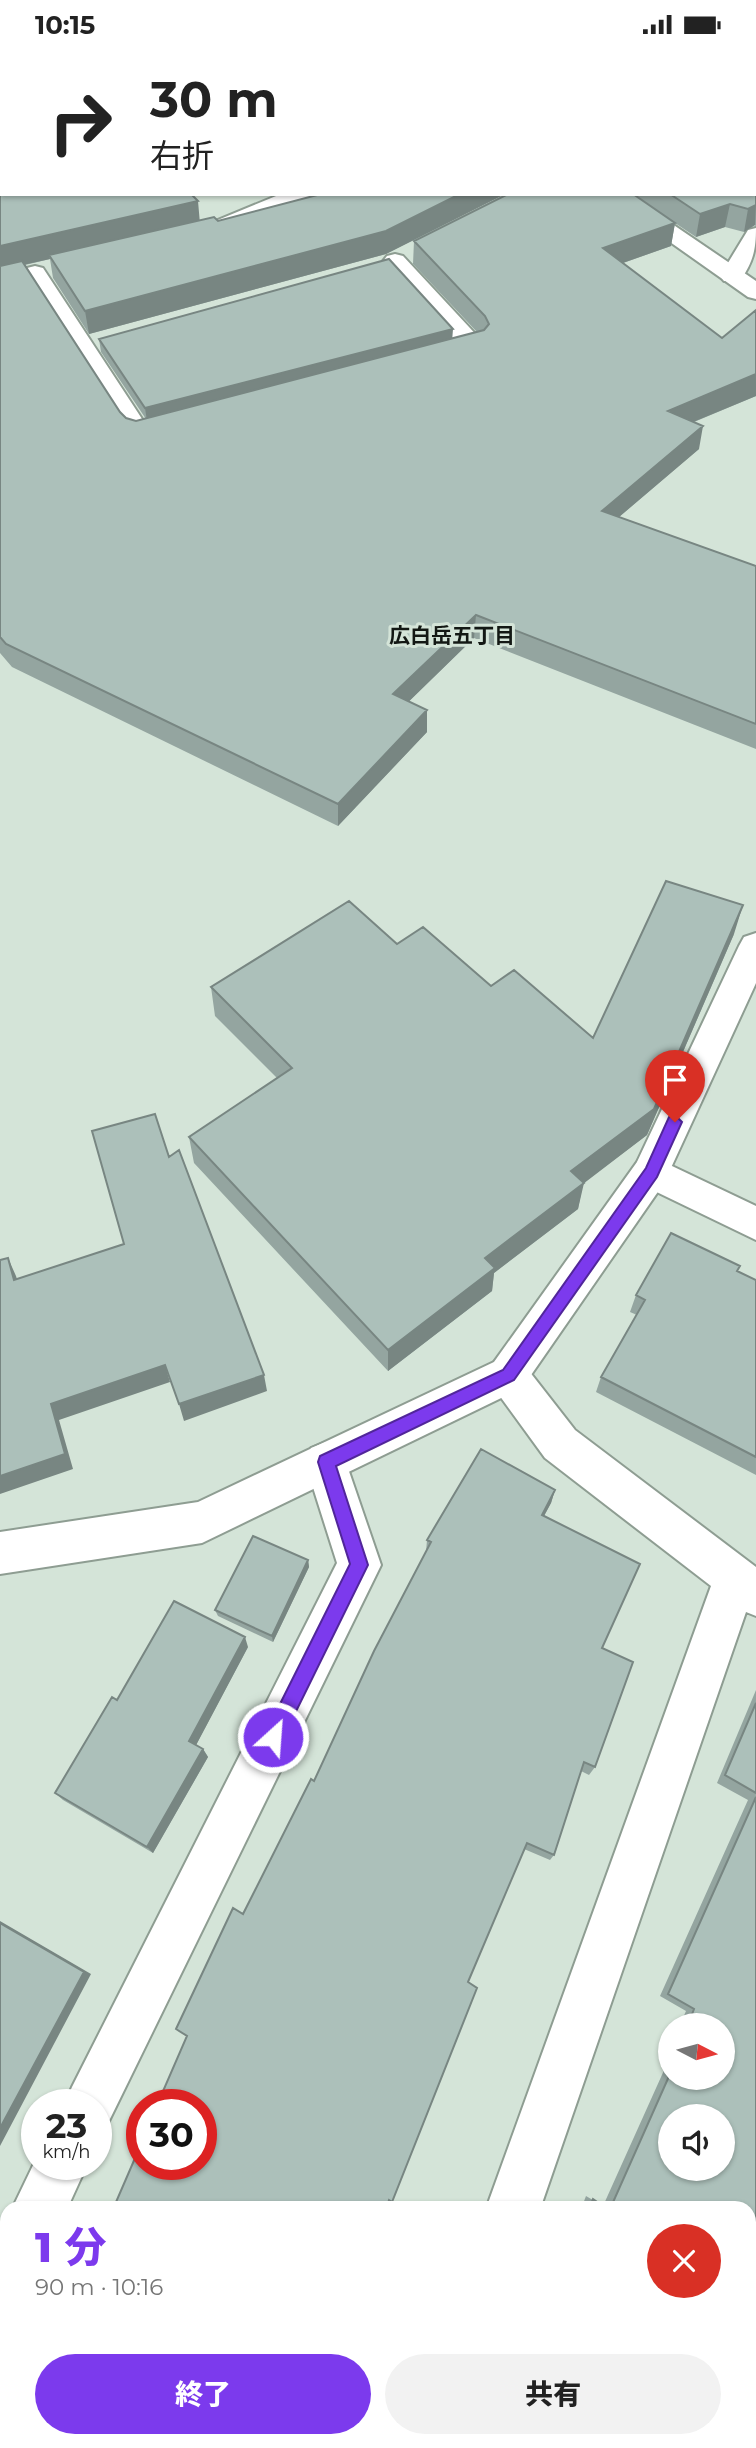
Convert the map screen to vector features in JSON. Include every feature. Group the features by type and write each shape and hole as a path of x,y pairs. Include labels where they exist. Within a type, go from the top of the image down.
{"street":[{"path":"191,237 296,196"},
{"path":"616,196 756,292"},
{"path":"202,211 222,227"},
{"path":"732,276 756,235"},
{"path":"369,268 395,261 419,249"},
{"path":"395,261 473,346 406,364"},
{"path":"61,267 23,275 82,346 139,434 192,420"},
{"path":"82,346 108,339"},
{"path":"0,1553 202,1522 509,1375 651,1172 756,946"},
{"path":"651,1172 756,1224"},
{"path":"509,1375 559,1444 746,1587 516,2201"},
{"path":"98,2089 359,1565 326,1462"},
{"path":"43,2201 54,2180"}],"building":[{"path":"0,196 193,196 198,201 0,246"},
{"path":"313,196 456,196 386,231 85,311 49,255 214,217 218,221"},
{"path":"504,196 636,196 675,223 603,248 722,338 756,310 756,374 668,411 703,426 602,511 756,566 756,724 476,615 393,694 427,710 338,804 6,644 0,637 0,266 22,261 120,412 126,418 136,421 484,330 489,324 485,316 414,241"},
{"path":"673,196 756,196 756,205 748,209 730,204 700,214"},
{"path":"389,259 453,329 145,408 99,339"},
{"path":"666,881 743,905 654,1109 571,1171 584,1183 485,1258 495,1268 388,1350 189,1137 292,1068 211,987 349,901 397,944 423,927 491,986 514,970 593,1038"},
{"path":"155,1114 169,1157 179,1150 264,1375 179,1404 165,1365 51,1404 65,1454 0,1476 0,1260 8,1258 14,1280 124,1244 92,1131"},
{"path":"671,1233 740,1266 737,1271 756,1280 756,1457 601,1377 645,1300 636,1295"},
{"path":"481,1449 555,1490 542,1515 640,1564 602,1648 633,1662 595,1767 584,1762 554,1855 527,1843 468,1982 477,1988 392,2201 116,2201 126,2179 217,2180 217,2089 164,2089 187,2036 176,2029 233,1908 243,1914 311,1779 314,1781 374,1651 431,1542 427,1540"},
{"path":"253,1536 308,1560 272,1636 215,1610"},
{"path":"174,1601 245,1637 189,1741 203,1749 147,1847 55,1793 112,1697 117,1700"},
{"path":"756,1703 756,1793 725,1775"},
{"path":"756,1797 756,2201 614,2201 663,2090 735,2090 735,2013 692,2013 694,2009 668,1994"},
{"path":"0,1923 84,1972 0,2128"}],"district":[{"name":"広白岳五丁目","path":"452,636"}],"route":[{"path":"273,1737 359,1565 326,1462 509,1375 651,1172 675,1122"}]}
